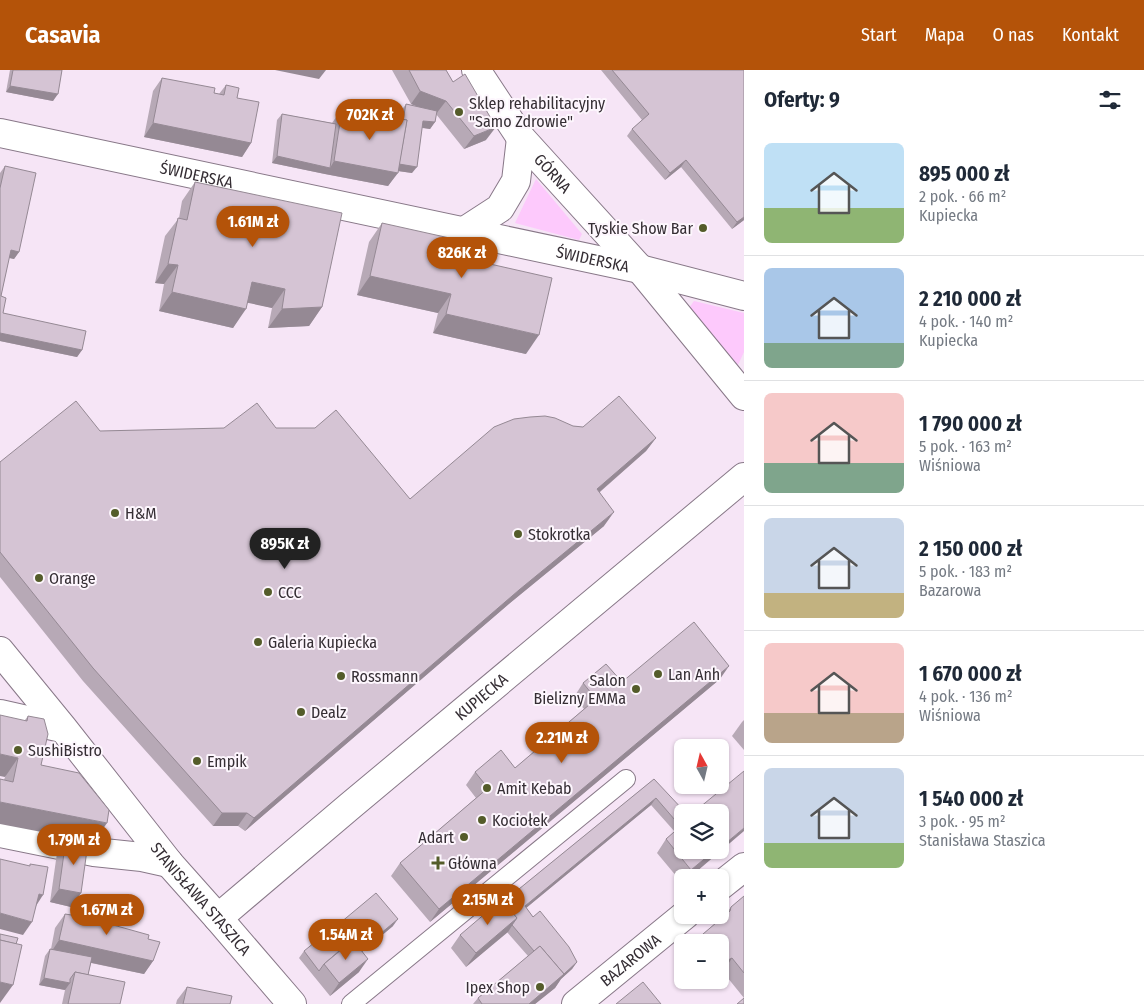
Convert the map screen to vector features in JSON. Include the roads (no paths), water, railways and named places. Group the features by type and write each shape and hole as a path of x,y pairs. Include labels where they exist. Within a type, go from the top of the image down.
{"street":[{"name":"GÓRNA","path":"476,70 522,138 640,269 744,396"},
{"name":"ŚWIDERSKA","path":"0,133 640,269 743,293"},
{"path":"463,232 500,208 516,180 522,138"},
{"name":"KUPIECKA","path":"218,918 744,477"},
{"name":"STANISŁAWA STASZICA","path":"0,651 169,862 292,1004"},
{"path":"0,714 63,728"},
{"path":"0,833 94,852 142,856 169,862"},
{"path":"729,879 744,867"},
{"name":"BAZAROWA","path":"576,1004 674,924"}],"lane":[{"path":"351,1004 626,779"}],"place":[{"name":"Sklep rehabilitacyjny \"Samo Zdrowie\"","path":"459,112"},
{"name":"Tyskie Show Bar","path":"703,228"},
{"name":"H&M","path":"115,513"},
{"name":"Stokrotka","path":"518,534"},
{"name":"Orange","path":"39,578"},
{"name":"CCC","path":"268,592"},
{"name":"Galeria Kupiecka","path":"258,642"},
{"name":"Lan Anh","path":"658,674"},
{"name":"Rossmann","path":"341,676"},
{"name":"Salon Bielizny EMMa","path":"636,689"},
{"name":"Dealz","path":"301,712"},
{"name":"SushiBistro","path":"18,750"},
{"name":"Empik","path":"197,761"},
{"name":"Amit Kebab","path":"487,788"},
{"name":"Kociołek","path":"482,820"},
{"name":"Adart","path":"464,837"},
{"name":"Główna","path":"438,863"},
{"name":"Ipex Shop","path":"540,987"}]}
